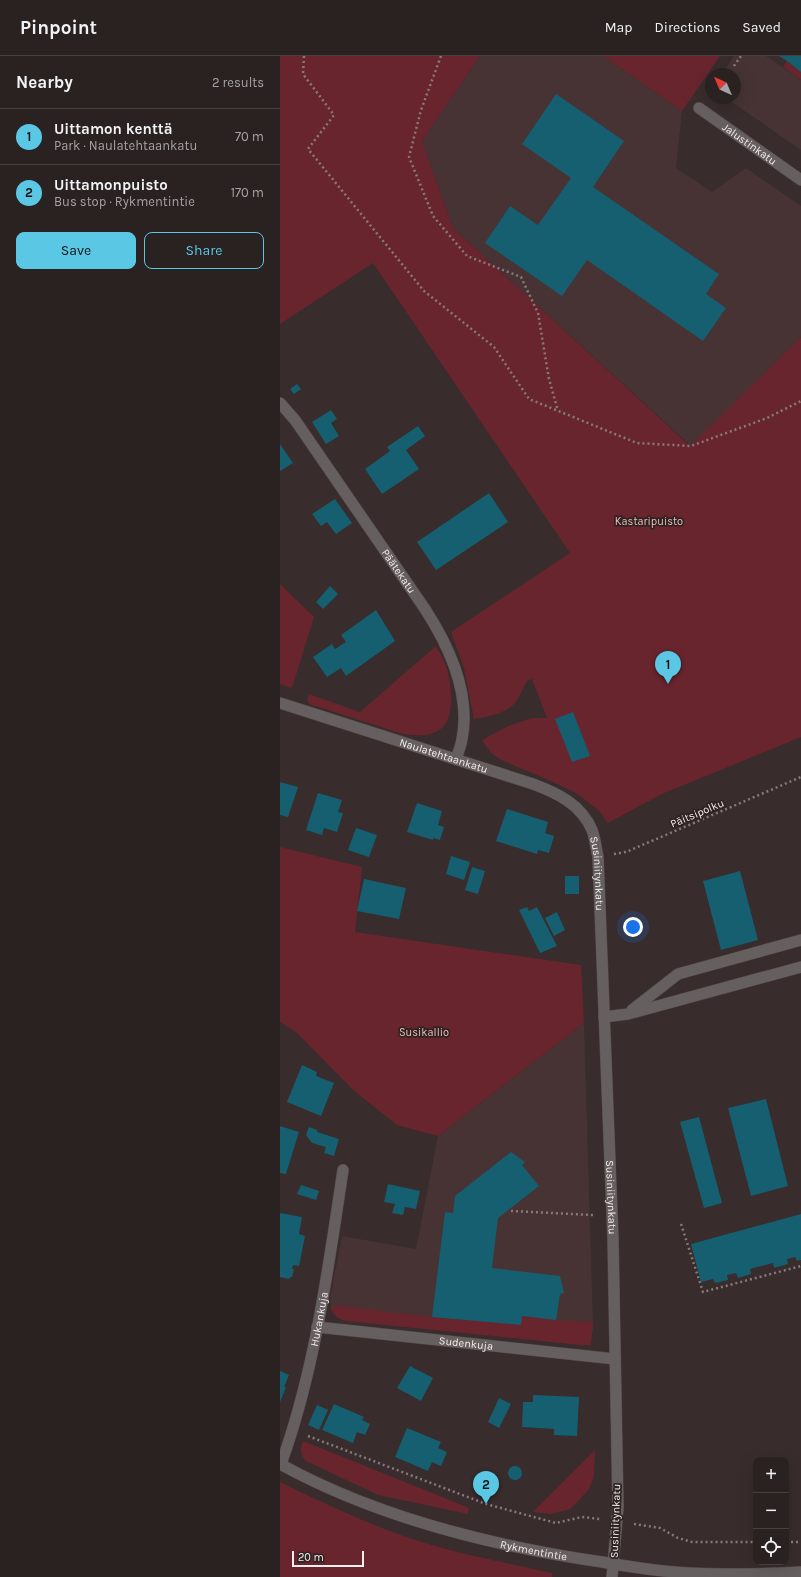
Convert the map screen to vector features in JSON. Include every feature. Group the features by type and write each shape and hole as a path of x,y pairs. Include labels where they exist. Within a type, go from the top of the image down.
{"street":[{"name":"Jalustinkatu","path":"699,108 801,180"},
{"name":"Päätekatu","path":"280,403 295,420 426,608 440,632 452,659 460,685 464,711 462,738 456,760"},
{"name":"Naulatehtaankatu","path":"280,703 554,792 580,810 592,831"},
{"name":"Susiniitynkatu","path":"592,831 598,857 613,1239 618,1508 612,1577"},
{"path":"628,1014 678,974 801,940"},
{"path":"604,1017 628,1014 801,967"},
{"name":"Hukankuja","path":"281,1464 293,1430 317,1327 343,1170"},
{"name":"Sudenkuja","path":"317,1327 615,1359"},
{"name":"Rykmentintie","path":"281,1464 350,1497 394,1513 452,1531 527,1550 614,1564 688,1573 744,1574 801,1572"}],"path":[{"path":"304,56 303,74 334,115 308,149 424,291 494,347 529,400 637,443 691,446 767,418 801,401"},
{"path":"441,56 421,110 409,156 434,216 468,256 521,277 538,313 549,379 558,411"},
{"path":"734,66 741,56"},
{"name":"Päitsipolku","path":"598,857 626,852 801,777"},
{"path":"511,1211 593,1214"},
{"path":"681,1224 703,1292 801,1266"},
{"path":"293,1430 486,1504 556,1523 582,1517"},
{"path":"660,1528 678,1538 692,1542 753,1542"},
{"path":"789,1542 801,1542"}],"shaded area":[{"path":"480,56 603,56 682,111 676,168 712,192 746,168 801,206 801,337 691,446 453,228 422,141"},
{"path":"734,56 766,56 801,80 801,150 735,104 741,104 741,68 726,68"},
{"path":"584,1023 593,1327 591,1345 346,1321 337,1317 331,1309 330,1299 342,1236 416,1249 438,1136"}],"green space":[{"name":"Kastaripuisto","path":"280,56 480,56 422,141 453,228 690,446 801,337 801,737 662,794 608,823 598,810 576,793 501,760 491,753 482,740 508,726 532,718 547,718 532,679 527,681 517,700 505,711 495,715 474,719 464,668 451,632 570,553 373,263 280,324"},
{"path":"603,56 720,56 712,68 705,68 705,78 682,111"},
{"path":"787,61 801,72 801,80 783,67"},
{"path":"280,584 314,617 292,688 280,684"},
{"path":"436,646 448,671 451,709 445,725 433,733 424,735 403,734 309,704 307,699 309,694 360,712"},
{"name":"Susikallio","path":"280,847 362,867 355,932 581,965 584,1023 438,1136 397,1125 353,1090 296,1032 280,1022"},
{"path":"334,1305 432,1317 520,1325 522,1316 593,1322 591,1345 346,1321 334,1314 331,1309"},
{"path":"303,1441 467,1507 469,1509 468,1514 378,1495 306,1461 301,1452"},
{"path":"595,1450 594,1476 589,1489 570,1509 551,1514 533,1512"},
{"path":"280,1482 337,1509 415,1540 479,1557 552,1573 552,1577 280,1577"}],"building":[{"path":"779,56 801,56 801,72 787,61"},
{"path":"556,94 624,141 593,187 719,274 706,294 726,308 703,341 587,260 562,296 485,243 510,206 538,225 571,178 522,144"},
{"path":"297,384 301,389 294,394 290,389"},
{"path":"331,410 337,419 331,423 339,436 326,444 312,422"},
{"path":"418,426 425,436 406,450 419,469 382,494 365,469 390,451 387,447"},
{"path":"280,444 293,463 280,471"},
{"path":"489,493 508,522 436,570 417,542"},
{"path":"335,499 352,523 336,534 327,522 321,526 312,514"},
{"path":"330,586 338,594 323,609 316,602"},
{"path":"376,610 395,641 346,676 341,668 327,677 313,657 332,644 335,649 346,642 341,635"},
{"path":"573,712 590,756 572,762 555,719"},
{"path":"280,782 298,787 288,817 280,815"},
{"path":"318,793 342,800 338,812 343,813 337,832 324,828 322,835 306,830"},
{"path":"417,803 442,811 438,825 444,827 440,840 433,838 433,840 407,832"},
{"path":"507,809 548,822 545,833 554,836 549,853 538,850 537,854 496,841"},
{"path":"356,828 377,835 369,857 348,850"},
{"path":"451,856 470,862 464,880 446,874"},
{"path":"472,867 485,871 478,894 465,890"},
{"path":"740,871 758,940 721,950 703,881"},
{"path":"565,876 579,876 579,894 565,894"},
{"path":"364,879 406,888 399,919 357,911"},
{"path":"527,907 529,911 537,907 557,946 540,953 519,910"},
{"path":"557,912 565,930 554,936 545,918"},
{"path":"302,1065 317,1072 316,1076 334,1083 321,1116 287,1102"},
{"path":"766,1099 788,1186 751,1196 728,1108"},
{"path":"699,1117 722,1203 704,1208 680,1122"},
{"path":"280,1126 299,1132 286,1174 280,1173"},
{"path":"309,1127 317,1130 317,1132 339,1139 334,1156 324,1153 326,1147 312,1143 306,1135"},
{"path":"511,1152 525,1162 522,1165 539,1186 498,1218 492,1268 560,1276 564,1293 560,1294 556,1320 522,1316 521,1325 432,1317 445,1212 453,1213 455,1196"},
{"path":"388,1184 420,1191 416,1209 405,1207 403,1215 392,1213 395,1204 384,1202"},
{"path":"301,1185 319,1191 316,1200 297,1194"},
{"path":"280,1213 302,1217 299,1234 305,1236 299,1266 293,1265 292,1269 294,1269 292,1277 289,1279 280,1277"},
{"path":"801,1214 801,1260 797,1261 795,1257 787,1259 788,1264 774,1268 773,1263 750,1269 751,1274 738,1278 736,1273 727,1275 728,1280 715,1283 713,1279 701,1282 691,1244"},
{"path":"410,1366 433,1378 421,1401 397,1388"},
{"path":"280,1371 289,1375 280,1402"},
{"path":"533,1395 579,1397 577,1436 554,1435 554,1429 522,1427 523,1402 533,1402"},
{"path":"499,1398 511,1404 499,1428 488,1422"},
{"path":"334,1404 364,1417 362,1420 370,1424 365,1435 357,1432 353,1443 322,1430"},
{"path":"317,1405 328,1410 319,1430 308,1425"},
{"path":"407,1428 441,1442 438,1448 447,1452 441,1466 432,1462 428,1471 395,1457"},
{"path":"515,1466 520,1468 522,1473 520,1478 515,1480 510,1478 508,1473 510,1468"}],"place":[{"name":"Uittamon kenttä","path":"668,684"},
{"name":"Uittamonpuisto","path":"486,1504"}]}
